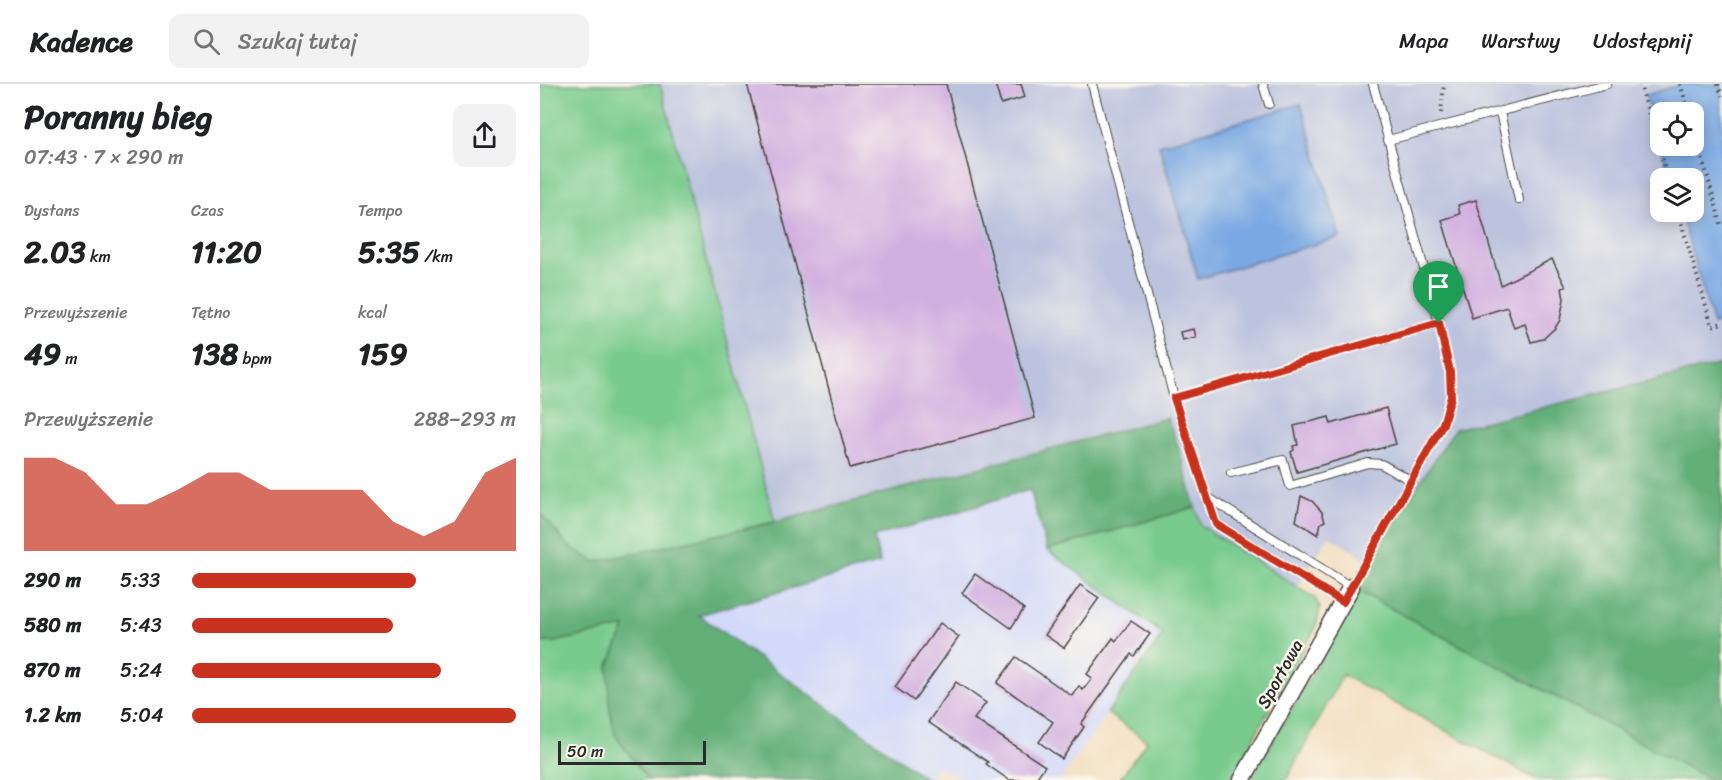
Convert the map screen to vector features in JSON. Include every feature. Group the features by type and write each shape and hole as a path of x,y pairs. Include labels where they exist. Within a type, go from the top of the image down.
{"street":[{"name":"Sportowa","path":"1242,780 1351,587"}],"lane":[{"path":"1092,84 1174,398 1216,524 1343,602"},
{"path":"1263,84 1269,104"},
{"path":"1207,497 1351,587 1443,424 1451,397 1450,372 1439,323 1372,84"},
{"path":"1388,140 1500,112 1586,87 1607,84"},
{"path":"1500,112 1520,200"},
{"path":"1174,398 1439,323"},
{"path":"1231,473 1283,460 1290,486 1376,462 1412,481"}],"path":[{"path":"1441,127 1444,84"},
{"path":"1640,84 1665,168"},
{"path":"1680,84 1686,102"},
{"path":"1718,84 1722,96"},
{"path":"1702,156 1722,227"},
{"path":"1681,222 1712,326 1722,323"}],"shaded area":[{"path":"660,84 1722,84 1722,364 1455,429 1376,566 1329,536 1297,588 1201,526 1167,418 775,522"},
{"path":"1030,490 1047,550 1163,634 1060,780 968,780 938,768 928,780 698,615 879,563 873,537"}],"green space":[{"path":"540,84 660,84 775,522 595,562 568,546 540,513"},
{"path":"1722,364 1722,780 1711,780 1351,587 1455,429"},
{"path":"1167,418 1195,507 1047,550 1030,490 874,537 880,563 699,615 928,780 648,780 615,735 609,706 608,667 625,627 554,642 540,642 540,513 568,546 595,562 775,522"},
{"path":"1195,507 1201,526 1315,598 1320,608 1316,627 1230,780 1119,780 1147,741 1107,713 1163,634 1047,550"},
{"path":"1360,592 1711,780 1537,780 1343,675 1286,780 1250,780"},
{"path":"625,627 608,667 615,735 648,780 540,780 540,642 554,642"}],"water":[{"path":"1683,84 1722,84 1722,321 1713,324 1683,222 1704,222 1704,168 1667,168 1664,156 1704,156 1704,102 1650,102 1650,109 1646,95"},
{"path":"1301,104 1340,237 1198,279 1159,145"}],"building":[{"path":"747,84 946,84 1035,418 850,468"},
{"path":"995,84 1021,84 1025,97 1001,104"},
{"path":"1476,200 1501,285 1552,259 1566,287 1562,288 1564,299 1560,320 1543,339 1531,342 1525,324 1514,328 1507,307 1472,318 1442,220 1460,214 1458,205"},
{"path":"1194,329 1196,337 1182,340 1180,332"},
{"path":"1386,408 1396,444 1297,472 1291,452 1294,450 1293,446 1298,445 1294,426 1329,417 1331,424"},
{"path":"1301,496 1312,501 1322,512 1325,521 1321,523 1318,535 1296,521"},
{"path":"975,574 1024,609 1011,628 962,593"},
{"path":"1080,585 1099,598 1064,648 1045,635"},
{"path":"1131,621 1150,634 1134,656 1131,654 1081,724 1084,727 1062,759 1039,742 1053,722 997,683 1016,657 1072,696 1079,686 1083,690 1092,678 1087,674 1113,638 1116,641"},
{"path":"940,623 959,637 914,701 895,687"},
{"path":"956,682 986,703 974,719 1045,766 1035,780 1009,780 986,764 988,762 928,722"}],"route":[{"path":"1439,323 1450,372 1451,397 1443,424 1343,602 1216,524 1174,398 1439,323"}]}
